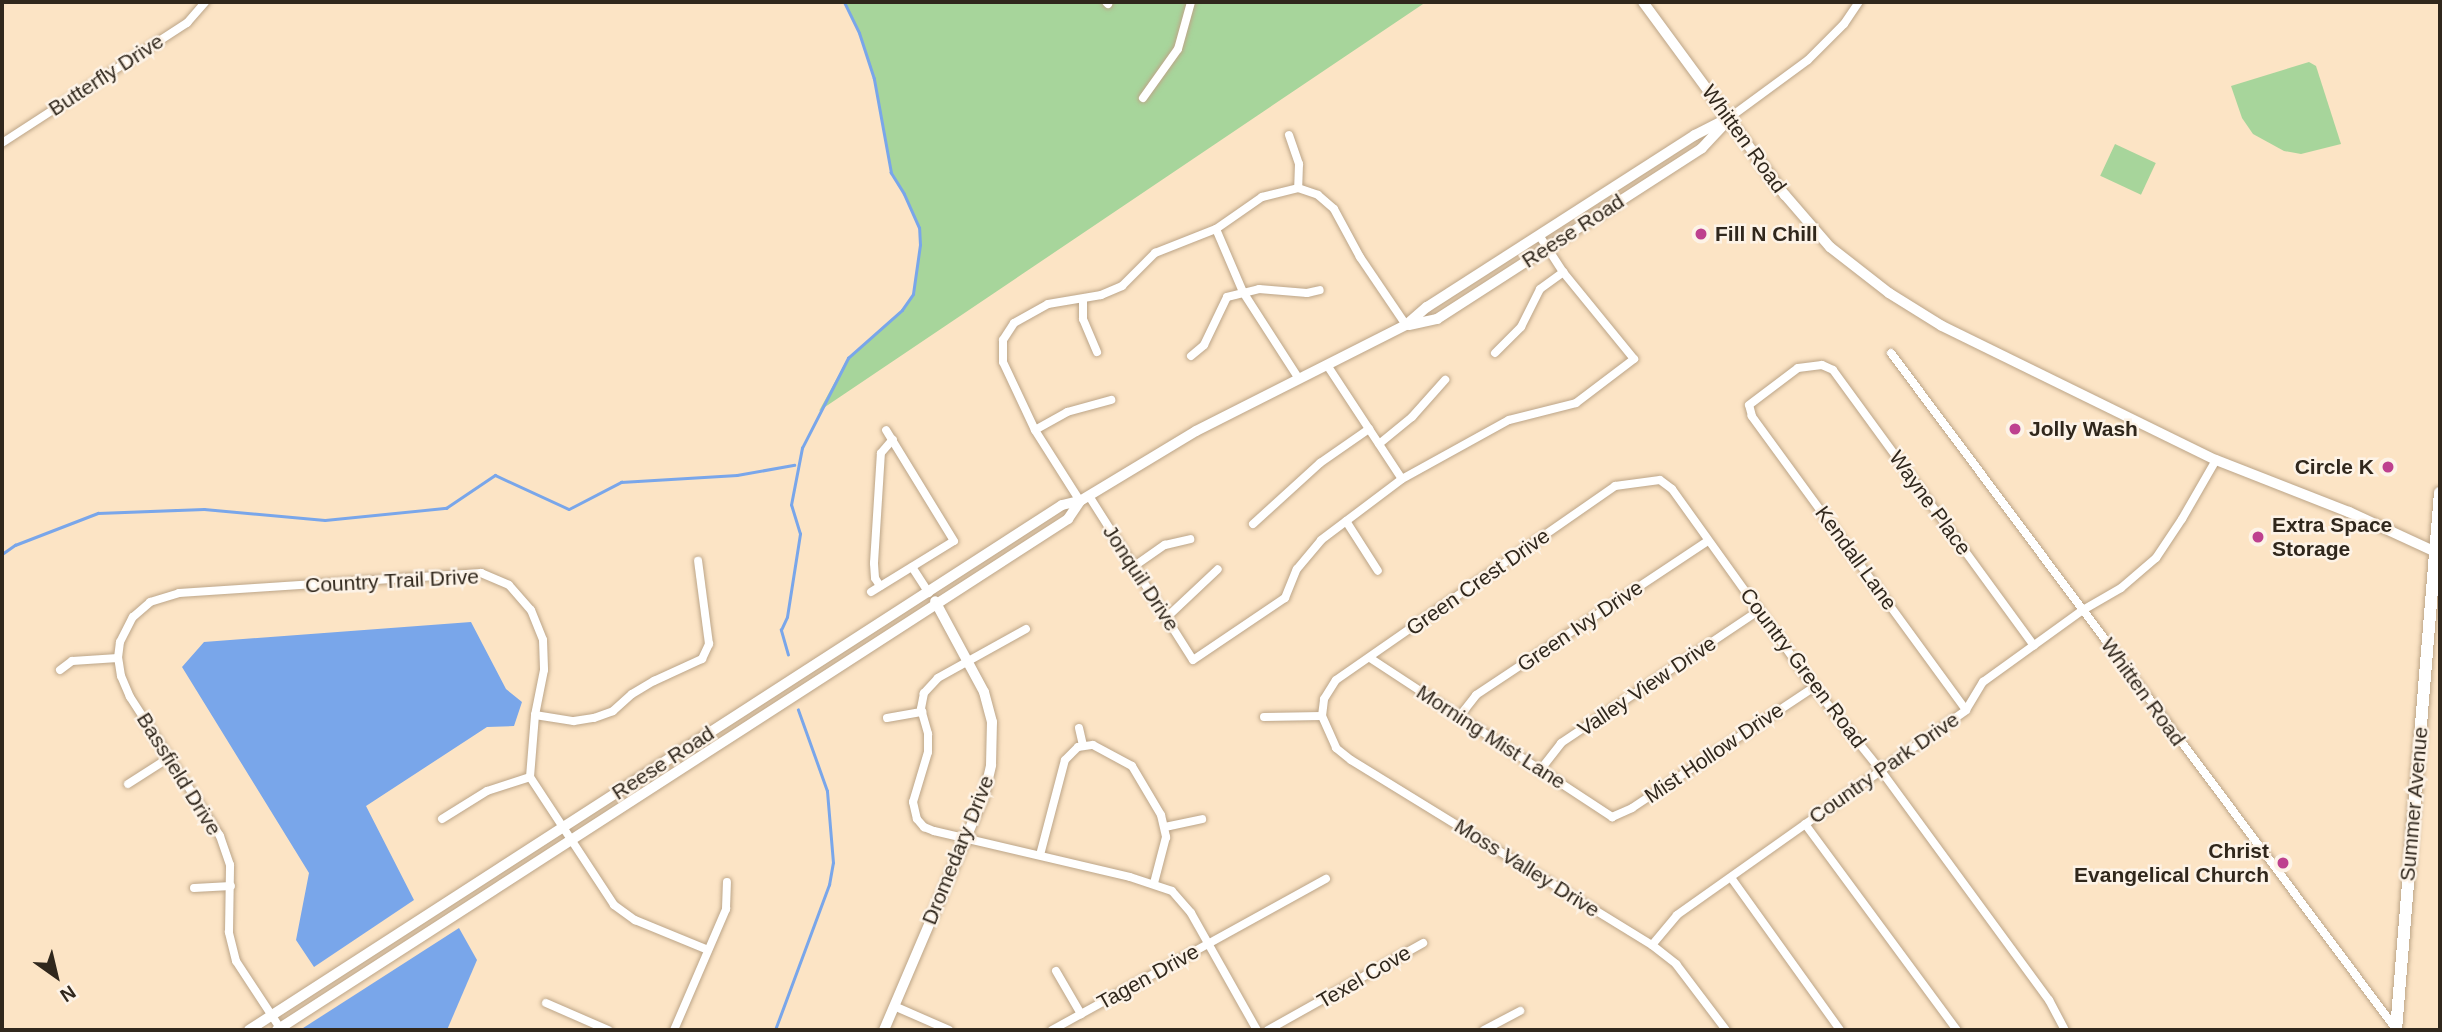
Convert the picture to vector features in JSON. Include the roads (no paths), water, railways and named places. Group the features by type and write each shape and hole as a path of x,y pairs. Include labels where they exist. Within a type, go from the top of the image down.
{"main road":[{"name":"Whitten Road","path":"1643,2 1785,195 1830,247 1889,293 1942,326 2216,460 2349,512 2437,553"},
{"name":"Reese Road","path":"248,1030 1062,505 1085,499 1196,431 1406,325 1427,307 1695,135 1729,118"},
{"name":"Reese Road","path":"1406,325 1437,319 1548,248 1702,149 1729,118"},
{"name":"Summer Avenue","path":"2396,1030 2440,493"},
{"name":"Reese Road","path":"279,1029 1068,519 1085,499"},
{"name":"Dromedary Drive","path":"884,1030 987,786 993,750 988,704 970,661 929,593"}],"street":[{"name":"Butterfly Drive","path":"2,143 187,23 205,2"},
{"path":"1143,98 1178,49 1191,2"},
{"name":"Reese Road","path":"1729,118 1808,60 1844,24 1859,2"},
{"path":"1289,135 1299,164 1298,188"},
{"path":"1097,352 1083,318 1083,299 1122,286 1155,253 1216,229 1262,197 1298,188 1318,195 1334,209 1360,257 1406,325"},
{"path":"1216,229 1243,292 1299,379"},
{"path":"1378,571 1346,521 1402,478 1509,420 1576,403 1634,359 1563,272 1539,235"},
{"path":"1495,353 1521,327 1540,289 1563,272"},
{"path":"1191,356 1204,345 1227,297 1259,289 1296,293 1320,290"},
{"name":"Jonquil Drive","path":"1083,299 1048,303 1014,323 1003,340 1003,362 1035,430 1133,567 1193,660 1285,598 1297,569 1321,540 1346,521"},
{"name":"Whitten Road","path":"1891,353 2275,872 2396,1030"},
{"path":"1327,365 1402,478"},
{"name":"Wayne Place","path":"1749,405 1798,368 1822,365 1833,370 2034,646"},
{"path":"1379,444 1412,417 1445,380"},
{"path":"1035,430 1067,412 1111,400"},
{"name":"Kendall Lane","path":"1749,405 1752,416 1966,710"},
{"path":"1253,524 1320,463 1369,429"},
{"path":"871,592 954,541 886,430"},
{"path":"880,586 875,578 874,563 881,453 893,439"},
{"name":"Country Park Drive","path":"1652,945 1677,915 1966,710 1983,682 2083,610 2121,588 2155,558 2182,519 2216,460"},
{"name":"Country Green Road","path":"1660,480 1672,489 1814,687 1882,772 2049,1000 2065,1030"},
{"name":"Green Crest Drive","path":"1322,716 1324,699 1336,680 1615,486 1660,480"},
{"path":"1133,567 1165,545 1190,539"},
{"name":"Green Ivy Drive","path":"1459,717 1476,695 1708,541"},
{"path":"536,715 574,721 594,718 613,711 632,694 654,681 702,659 709,644 698,561"},
{"path":"912,567 929,593"},
{"path":"1166,618 1218,569"},
{"name":"Country Trail Drive","path":"118,658 120,642 133,617 150,602 179,593 481,573 509,586 531,610 542,640 544,670 530,777"},
{"name":"Valley View Drive","path":"1541,769 1561,743 1760,610"},
{"path":"1026,629 931,683 922,698 922,712 928,734 928,756 913,807 917,828 1154,883 1182,900 1257,1030"},
{"path":"60,670 72,661 118,658"},
{"name":"Bassfield Drive","path":"118,658 121,676 130,697 220,836 230,865 229,932 236,961 279,1029"},
{"name":"Morning Mist Lane","path":"1370,658 1612,817"},
{"name":"Mist Hollow Drive","path":"1612,817 1632,808 1814,687"},
{"path":"887,718 922,712"},
{"path":"1264,717 1322,716"},
{"name":"Moss Valley Drive","path":"1322,716 1336,748 1351,760 1652,945 1676,964 1726,1030"},
{"path":"1079,728 1083,746"},
{"path":"1040,855 1062,767 1068,756 1083,746 1093,745 1132,766 1156,805 1166,837 1154,883"},
{"path":"128,784 170,757"},
{"path":"442,819 486,791 530,777 617,909 635,920 708,950"},
{"path":"1165,827 1202,819"},
{"path":"1805,824 1957,1030"},
{"path":"1732,878 1840,1030"},
{"name":"Tagen Drive","path":"1052,1030 1326,879"},
{"path":"674,1030 728,904 727,882"},
{"path":"194,888 231,886"},
{"name":"Texel Cove","path":"1268,1030 1423,943"},
{"path":"1056,971 1081,1014"},
{"path":"546,1003 608,1030"},
{"path":"894,1006 949,1030"},
{"path":"1484,1030 1520,1011"}],"water":[{"path":"471,622 506,689 522,702 514,726 487,727 366,806 414,900 314,967 296,940 309,873 182,667 204,642"},
{"path":"459,928 477,960 447,1030 300,1030"}],"waterway":[{"path":"788,655 781,630 787,617 800,534 791,505 802,448 848,358 902,310 913,294 920,245 919,228 891,173 874,79 859,33 844,2"},
{"path":"2,554 15,545 98,513 204,509 325,520 446,508 495,475 569,509 621,482 737,475 794,465"},
{"path":"775,1030 829,885 833,863 827,791 798,710"}],"place":[{"name":"Fill N Chill","path":"1701,234"},
{"name":"Jolly Wash","path":"2015,429"},
{"name":"Circle K","path":"2388,467"},
{"name":"Extra Space Storage","path":"2258,537"},
{"name":"Christ Evangelical Church","path":"2283,863"}]}
